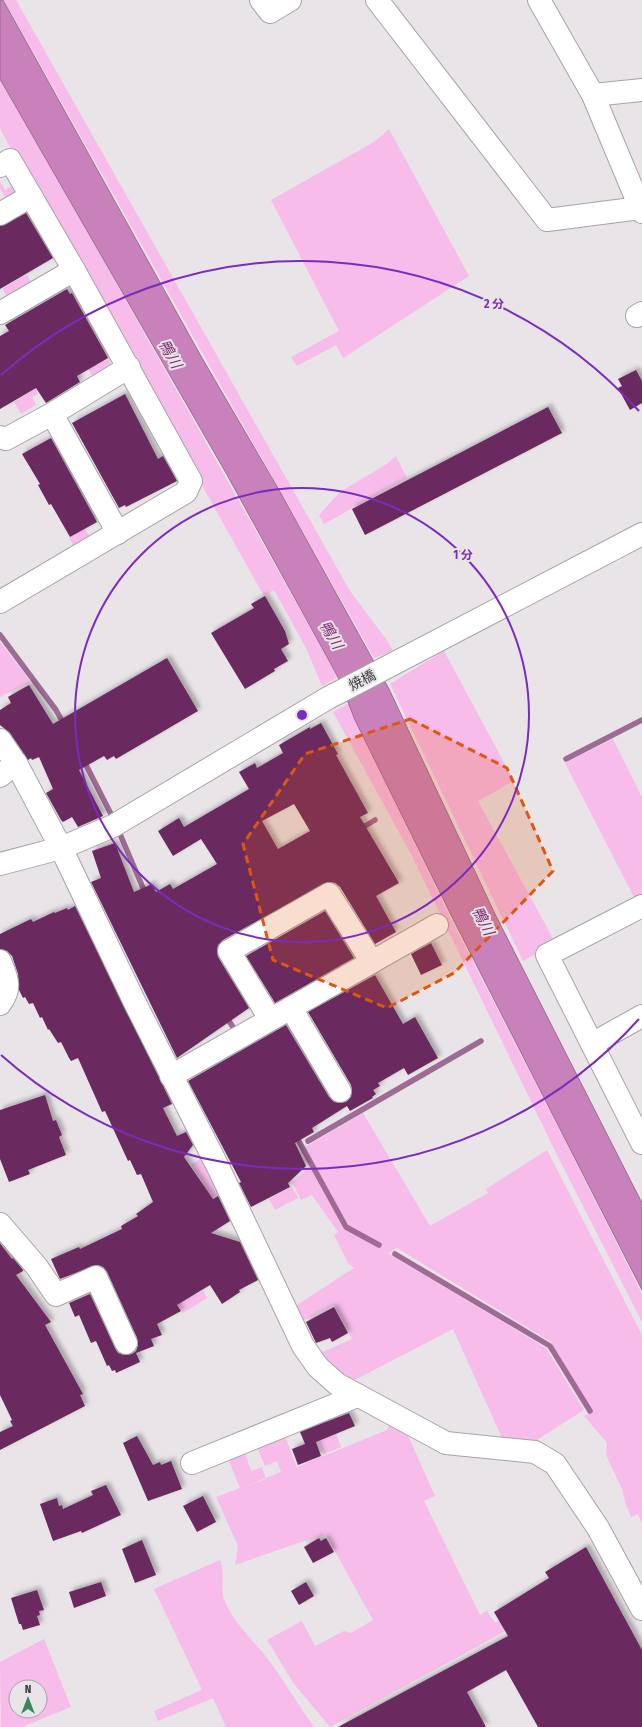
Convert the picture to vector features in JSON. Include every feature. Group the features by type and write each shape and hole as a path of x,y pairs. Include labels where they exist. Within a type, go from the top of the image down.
{"street":[{"path":"261,0 270,12 290,0"},
{"path":"377,0 547,220 641,210 593,95 538,0"},
{"path":"593,95 642,90"},
{"path":"0,166 10,160 74,270 190,481 186,492 0,602"},
{"path":"0,214 31,196"},
{"path":"0,313 74,270"},
{"path":"0,437 6,439 52,414 128,367"},
{"path":"52,414 118,533"},
{"name":"焼橋","path":"0,864 61,848 118,823 328,698 642,534"},
{"path":"0,740 8,769 61,848 171,1076 219,1169 303,1346 318,1367 337,1384 357,1396 446,1443 535,1452 555,1464 598,1528 642,1609"},
{"path":"270,1019 229,951 329,894 372,962"},
{"path":"640,1132 592,1044 547,955 642,906"},
{"path":"171,1076 436,925"},
{"path":"0,961 8,979 6,997 0,1004"},
{"path":"291,1008 340,1091"},
{"path":"592,1044 642,1016"},
{"path":"0,1224 37,1267 56,1295 96,1277 126,1343"},
{"path":"192,1462 357,1396"}],"highlighted area":[{"path":"410,719 507,768 553,871 454,973 387,1008 273,960 243,844 305,754"}],"shaded area":[{"path":"4,0 16,0 350,591 386,639 393,651 374,658"},
{"path":"0,77 338,677 322,686 306,648 274,590 264,596 18,157 10,148 0,128"},
{"path":"389,129 469,276 343,358 336,345 297,366 291,357 339,331 271,200 374,142"},
{"path":"0,182 5,190 11,186 16,193 6,199 0,188"},
{"path":"27,275 32,284 8,298 2,289"},
{"path":"92,355 97,365 109,359 111,368 93,377 83,359"},
{"path":"36,389 38,394 32,397 36,405 21,414 14,402"},
{"path":"396,456 407,478 324,524 319,515 340,492 387,464"},
{"path":"85,529 92,540 75,550 69,538"},
{"path":"0,642 31,682 0,697"},
{"path":"444,651 514,781 478,801 556,944 523,961 390,684"},
{"path":"348,704 451,919 642,1294 642,1322 558,1157 412,856 333,712"},
{"path":"613,739 642,797 642,900 637,903 565,763"},
{"path":"363,1113 430,1226 488,1193 486,1189 547,1150 642,1335 642,1523 638,1514 631,1517 622,1489 606,1455 607,1443 584,1416 592,1410 551,1342 397,1248 388,1253 546,1348 584,1410 535,1441 502,1438 453,1329 349,1383 318,1354 352,1339 334,1305 301,1322 294,1307 354,1268 348,1263 334,1235 338,1232 312,1195 301,1200 292,1182 309,1168 300,1150"},
{"path":"203,1157 209,1167 218,1194 173,1223 185,1199 205,1186 191,1165"},
{"path":"292,1187 298,1198 275,1210 269,1199"},
{"path":"203,1291 207,1298 183,1313 177,1304"},
{"path":"329,1416 341,1447 324,1454 311,1423"},
{"path":"390,1424 406,1431 435,1496 424,1501 480,1615 487,1611 495,1623 554,1589 562,1600 330,1727 294,1684 267,1640 302,1621 315,1646 344,1631 351,1633 373,1620 326,1535 235,1565 238,1546 216,1497 240,1488 227,1456 244,1450 251,1471 262,1467 266,1478 281,1472 277,1461 265,1466 256,1445 284,1434 297,1467 387,1430"},
{"path":"220,1560 223,1571 223,1595 233,1617 271,1663 314,1727 226,1727 213,1698 158,1721 154,1711 202,1690 154,1589"},
{"path":"44,1639 71,1707 48,1716 48,1679 8,1679 8,1719 42,1719 22,1727 1,1727 0,1662"}],"water":[{"name":"鴨川","path":"0,0 3,0 202,358 279,490 389,689 495,914 642,1203 642,1290 453,919 355,720 338,677 226,473 0,79"}],"building":[{"path":"26,213 53,258 0,289 0,226"},
{"path":"67,289 70,294 72,293 108,358 77,376 80,382 46,403 36,388 0,409 0,336 9,331 5,325"},
{"path":"636,370 642,381 642,403 630,410 618,388 622,386 618,379"},
{"path":"125,394 158,459 163,456 177,481 126,507 125,505 119,508 72,423"},
{"path":"548,407 562,433 365,535 352,509"},
{"path":"51,438 97,522 70,537 51,504 49,505 38,485 40,484 22,454"},
{"path":"265,596 285,631 289,644 281,649 288,661 274,669 275,671 245,689 211,633 254,608 251,604"},
{"path":"167,658 198,711 116,759 114,756 107,760 104,756 79,770 103,816 78,827 72,817 63,822 46,793 53,789 39,757 28,760 10,733 0,725 0,710 11,703 8,697 29,685 53,724"},
{"path":"321,723 338,754 336,755 368,813 360,817 399,883 376,896 396,932 375,944 340,887 335,883 328,882 223,940 218,945 218,957 249,1008 177,1058 91,882 101,878 92,851 115,843 134,892 152,884 156,892 170,884 173,889 217,864 201,839 173,856 158,831 179,818 184,827 249,789 239,772 255,763 257,768 283,753 279,745 310,727 310,729","holes":["294,804 310,831 278,849 262,821"]},
{"path":"75,906 172,1104 163,1108 177,1136 186,1132 193,1145 184,1157 213,1199 218,1196 230,1221 211,1233 240,1242 258,1280 239,1290 240,1292 222,1304 210,1285 177,1305 181,1311 157,1324 162,1335 151,1339 154,1346 136,1353 140,1362 116,1373 115,1370 112,1371 109,1365 107,1366 96,1341 91,1343 79,1315 75,1317 69,1303 90,1294 118,1353 124,1355 132,1354 136,1351 138,1345 137,1338 107,1272 103,1267 97,1265 60,1279 51,1259 79,1247 80,1249 122,1229 121,1226 138,1216 136,1214 153,1202 141,1174 137,1175 130,1160 128,1161 105,1111 102,1112 78,1058 71,1061 61,1042 58,1043 49,1029 48,1030 42,1017 40,1018 33,1003 29,1004 25,997 23,998 19,990 18,974 12,956 7,951 0,949 0,934 31,919 33,922 54,912 55,913 67,908 68,910"},
{"path":"325,911 354,958 275,1003 246,956"},
{"path":"431,943 442,965 421,975 411,954"},
{"path":"375,975 403,1024 415,1017 438,1058 408,1075 404,1068 378,1083 380,1086 373,1090 376,1094 372,1097 373,1098 350,1111 347,1106 312,1128 314,1132 295,1143 306,1166 288,1183 290,1187 251,1207 239,1183 241,1182 188,1081 286,1025 329,1097 334,1102 346,1102 351,1097 351,1085 308,1012"},
{"path":"45,1095 53,1121 56,1120 62,1135 59,1137 66,1155 28,1170 30,1174 9,1182 0,1159 0,1110"},
{"path":"0,1243 12,1259 13,1258 23,1270 16,1275 51,1322 45,1325 83,1394 80,1395 85,1406 0,1450 0,1432 13,1426 10,1421 12,1420 0,1395"},
{"path":"334,1307 348,1333 332,1342 330,1338 316,1343 306,1322"},
{"path":"349,1413 355,1426 316,1442 321,1456 298,1465 292,1449 305,1444 300,1432"},
{"path":"137,1436 153,1465 160,1462 161,1465 171,1461 182,1489 148,1501 123,1443"},
{"path":"106,1485 121,1515 82,1533 81,1531 53,1541 40,1504 57,1498 59,1506 62,1505 63,1509 93,1495 91,1491"},
{"path":"203,1496 216,1522 197,1532 183,1506"},
{"path":"319,1538 321,1541 326,1538 334,1552 313,1563 304,1547"},
{"path":"142,1540 156,1575 135,1583 122,1549"},
{"path":"586,1547 642,1650 642,1727 538,1727 506,1670 467,1692 486,1727 338,1727 508,1636 494,1612 549,1578 545,1572"},
{"path":"101,1582 106,1596 74,1608 69,1592"},
{"path":"306,1582 314,1596 299,1605 291,1591"},
{"path":"37,1590 44,1610 39,1611 40,1615 37,1616 40,1625 23,1630 21,1624 19,1624 11,1598"}],"waterway":[{"path":"0,635 56,710 65,726"},
{"path":"566,759 642,720"},
{"path":"83,759 114,820"},
{"path":"360,829 375,820"},
{"path":"117,827 146,895"},
{"path":"225,1015 237,1033"},
{"path":"308,1141 481,1041"},
{"path":"295,1134 346,1227 379,1245"},
{"path":"395,1254 550,1346 590,1411"}]}
